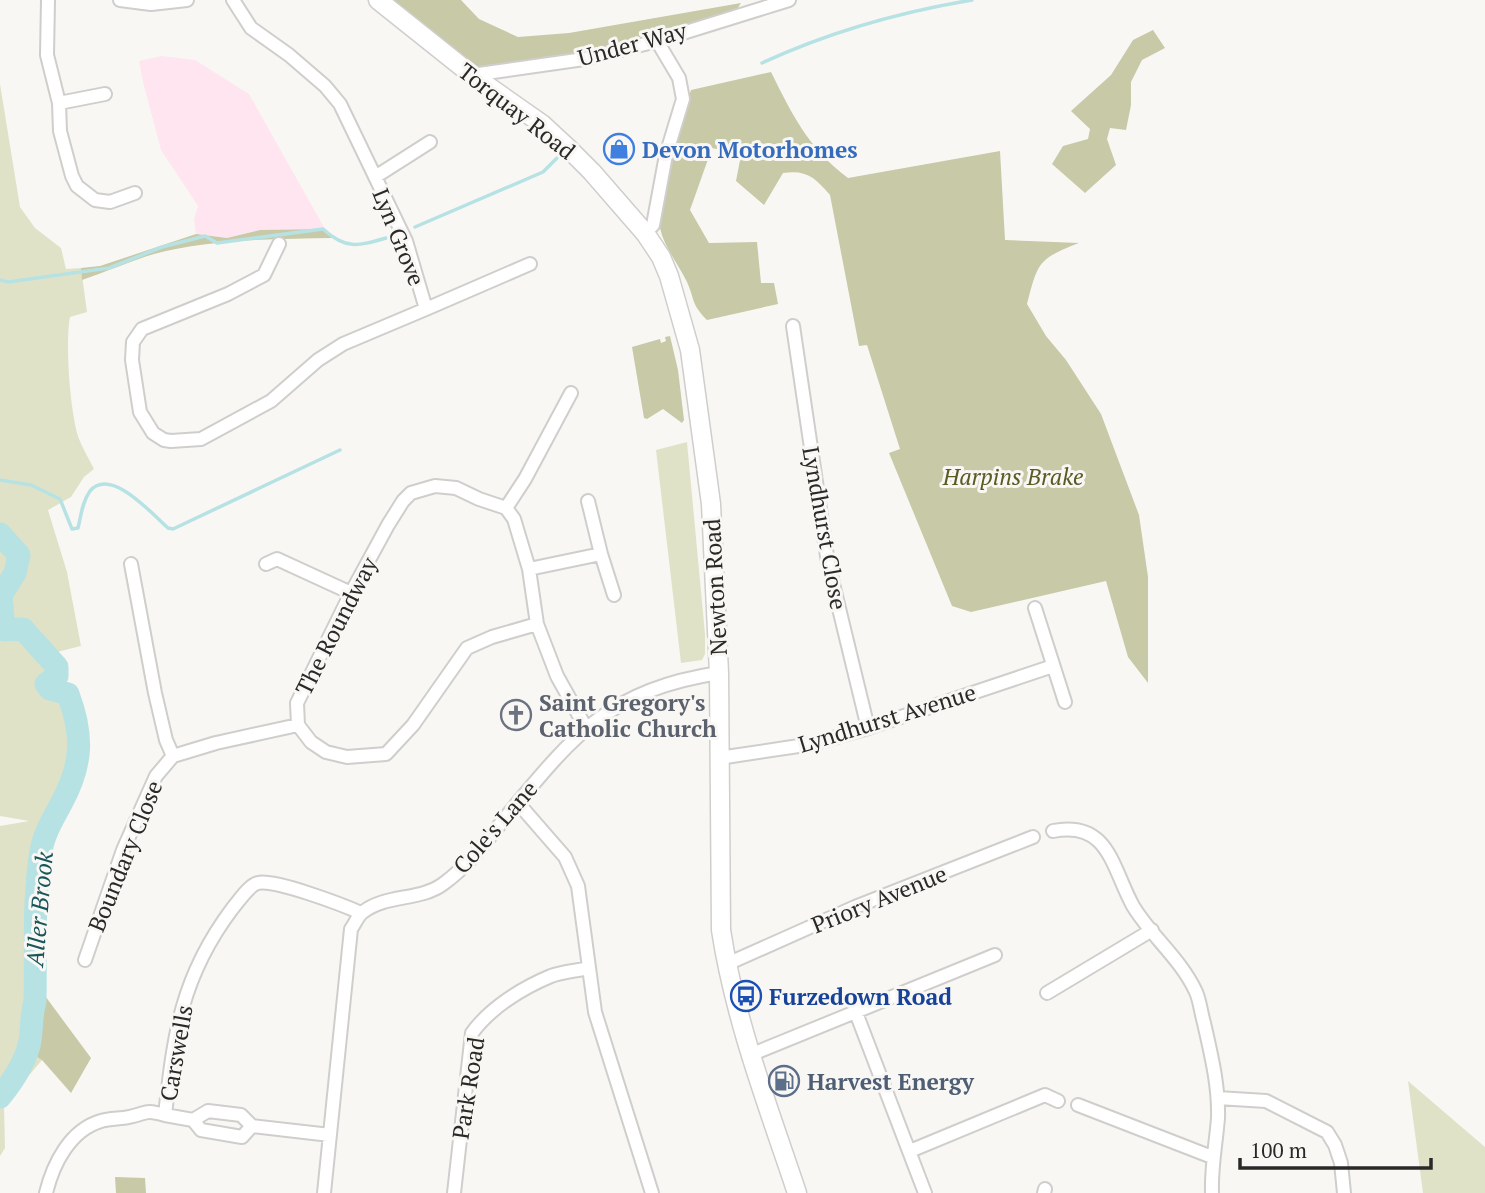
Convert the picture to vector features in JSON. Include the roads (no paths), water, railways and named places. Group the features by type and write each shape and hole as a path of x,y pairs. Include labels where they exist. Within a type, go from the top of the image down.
{"street":[{"path":"48,0 47,55 60,103 60,131 72,176 77,186 95,200 110,202 135,193"},
{"path":"120,0 151,4 187,0"},
{"name":"Lyn Grove","path":"233,0 251,28 326,86 340,104 406,242 426,309 530,264"},
{"name":"Torquay Road","path":"378,0 472,75 551,132 592,172 645,233"},
{"name":"Under Way","path":"472,75 584,58 657,41 789,0"},
{"path":"645,233 653,225 666,155 683,99 679,78 657,41"},
{"path":"60,103 105,94"},
{"name":"Lyn Grove","path":"375,177 430,142"},
{"name":"Newton Road","path":"645,233 661,257 669,276 690,350 711,504 719,673 721,930 750,1055 797,1193"},
{"path":"279,244 264,275 228,294 142,329 133,342 132,360 140,412 153,433 164,440 201,439 271,401 318,360 343,344 426,309"},
{"name":"Lyndhurst Close","path":"793,326 828,563 868,728"},
{"path":"571,393 525,480 506,508 514,519 529,569 537,624 558,676 586,728"},
{"name":"The Roundway","path":"506,508 456,488 435,486 411,494 403,501 351,593 297,703 298,725 312,743 326,752 347,757 386,754 413,725 467,648 492,637 537,624"},
{"path":"589,501 614,595"},
{"path":"529,569 601,554"},
{"path":"266,564 277,559 351,593"},
{"name":"Boundary Close","path":"131,564 155,693 166,740 173,756"},
{"path":"1035,608 1065,702"},
{"name":"Lyndhurst Avenue","path":"719,758 812,744 1053,666"},
{"name":"Cole's Lane","path":"361,913 381,903 425,893 441,886 466,866 557,756 606,712 633,697 686,678 719,673"},
{"name":"Boundary Close","path":"85,960 123,850 156,776 173,756 298,725"},
{"path":"518,803 565,857 578,886 595,1012 652,1193"},
{"path":"1053,831 1081,829 1104,845 1134,908 1166,946 1197,994 1218,1098 1218,1120 1212,1157 1212,1193"},
{"name":"Priory Avenue","path":"727,964 855,907 1033,837"},
{"name":"Carswells","path":"330,1135 252,1126 242,1115 208,1111 193,1120 165,1115 174,1037 183,1000 213,934 254,884 282,886 361,913"},
{"path":"324,1193 351,929 361,913"},
{"path":"1047,993 1152,930"},
{"path":"750,1055 995,955"},
{"name":"Park Road","path":"454,1193 472,1033 483,1018 514,996 552,975 588,968"},
{"path":"855,1010 925,1193"},
{"path":"910,1151 1045,1096 1058,1101"},
{"path":"1218,1098 1266,1101 1327,1132 1335,1145 1344,1193"},
{"path":"1079,1105 1212,1157"},
{"path":"47,1193 50,1178 61,1154 83,1130 101,1121 129,1117 148,1110 165,1115"},
{"name":"Carswells","path":"193,1120 201,1130 242,1137 252,1126"}],"waterway":[{"path":"762,63 865,24 972,0"},
{"path":"415,227 543,172 557,158"},
{"path":"0,280 8,282 109,268 162,247 205,236 217,243 323,229 346,243 360,244 386,238"},
{"path":"0,480 31,485 60,499 72,529 78,528 83,504 90,491 99,485 109,484 131,495 168,528 173,529 340,450"},
{"name":"Aller Brook","path":"0,534 19,555 15,573 1,595 4,630 23,629 57,667 57,676 46,684 50,689 68,694 78,735 74,774 42,844 38,869 35,1001 30,1041 18,1071 0,1097"}],"place":[{"name":"Devon Motorhomes","path":"619,149"},
{"name":"Saint Gregory's Catholic Church","path":"516,715"},
{"name":"Furzedown Road","path":"746,996"},
{"name":"Harvest Energy","path":"784,1081"}],"park label":[{"name":"Harpins Brake","path":"1013,476"}]}
